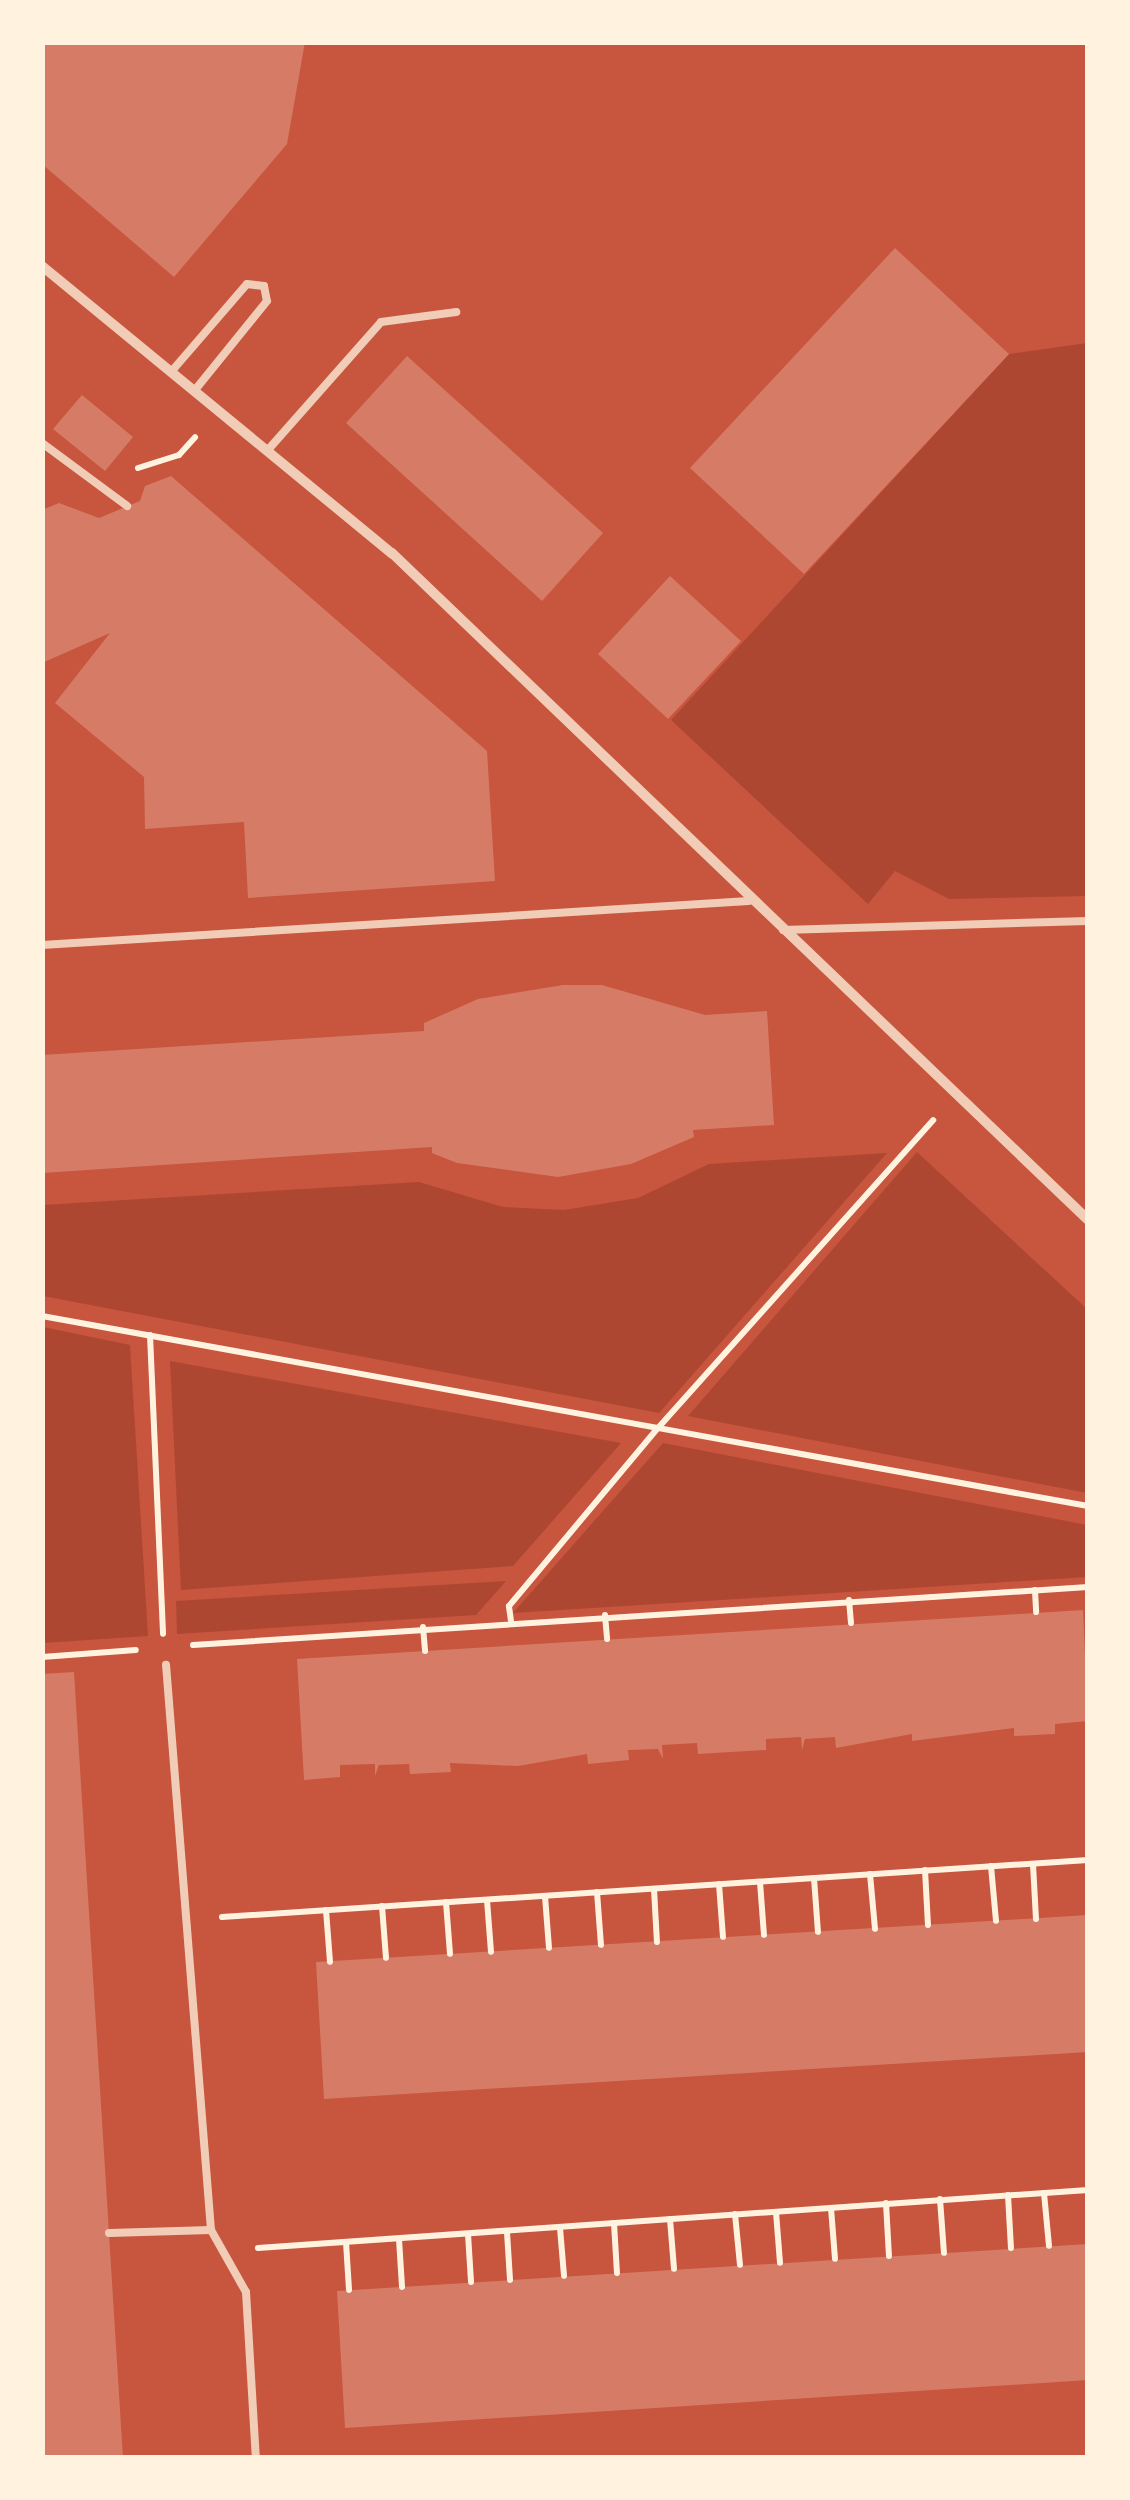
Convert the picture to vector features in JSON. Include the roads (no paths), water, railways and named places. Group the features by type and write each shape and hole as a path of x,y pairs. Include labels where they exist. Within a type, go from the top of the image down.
{"street":[{"path":"42,266 392,553 778,930 1088,1220"}],"lane":[{"path":"172,372 247,284 264,286 267,301 194,391"},
{"path":"267,451 381,322 456,312"},
{"path":"42,442 127,506"},
{"path":"42,945 749,900"},
{"path":"778,930 1088,921"},
{"path":"166,1665 211,2230 246,2292 256,2458"},
{"path":"109,2233 211,2230"}]}
